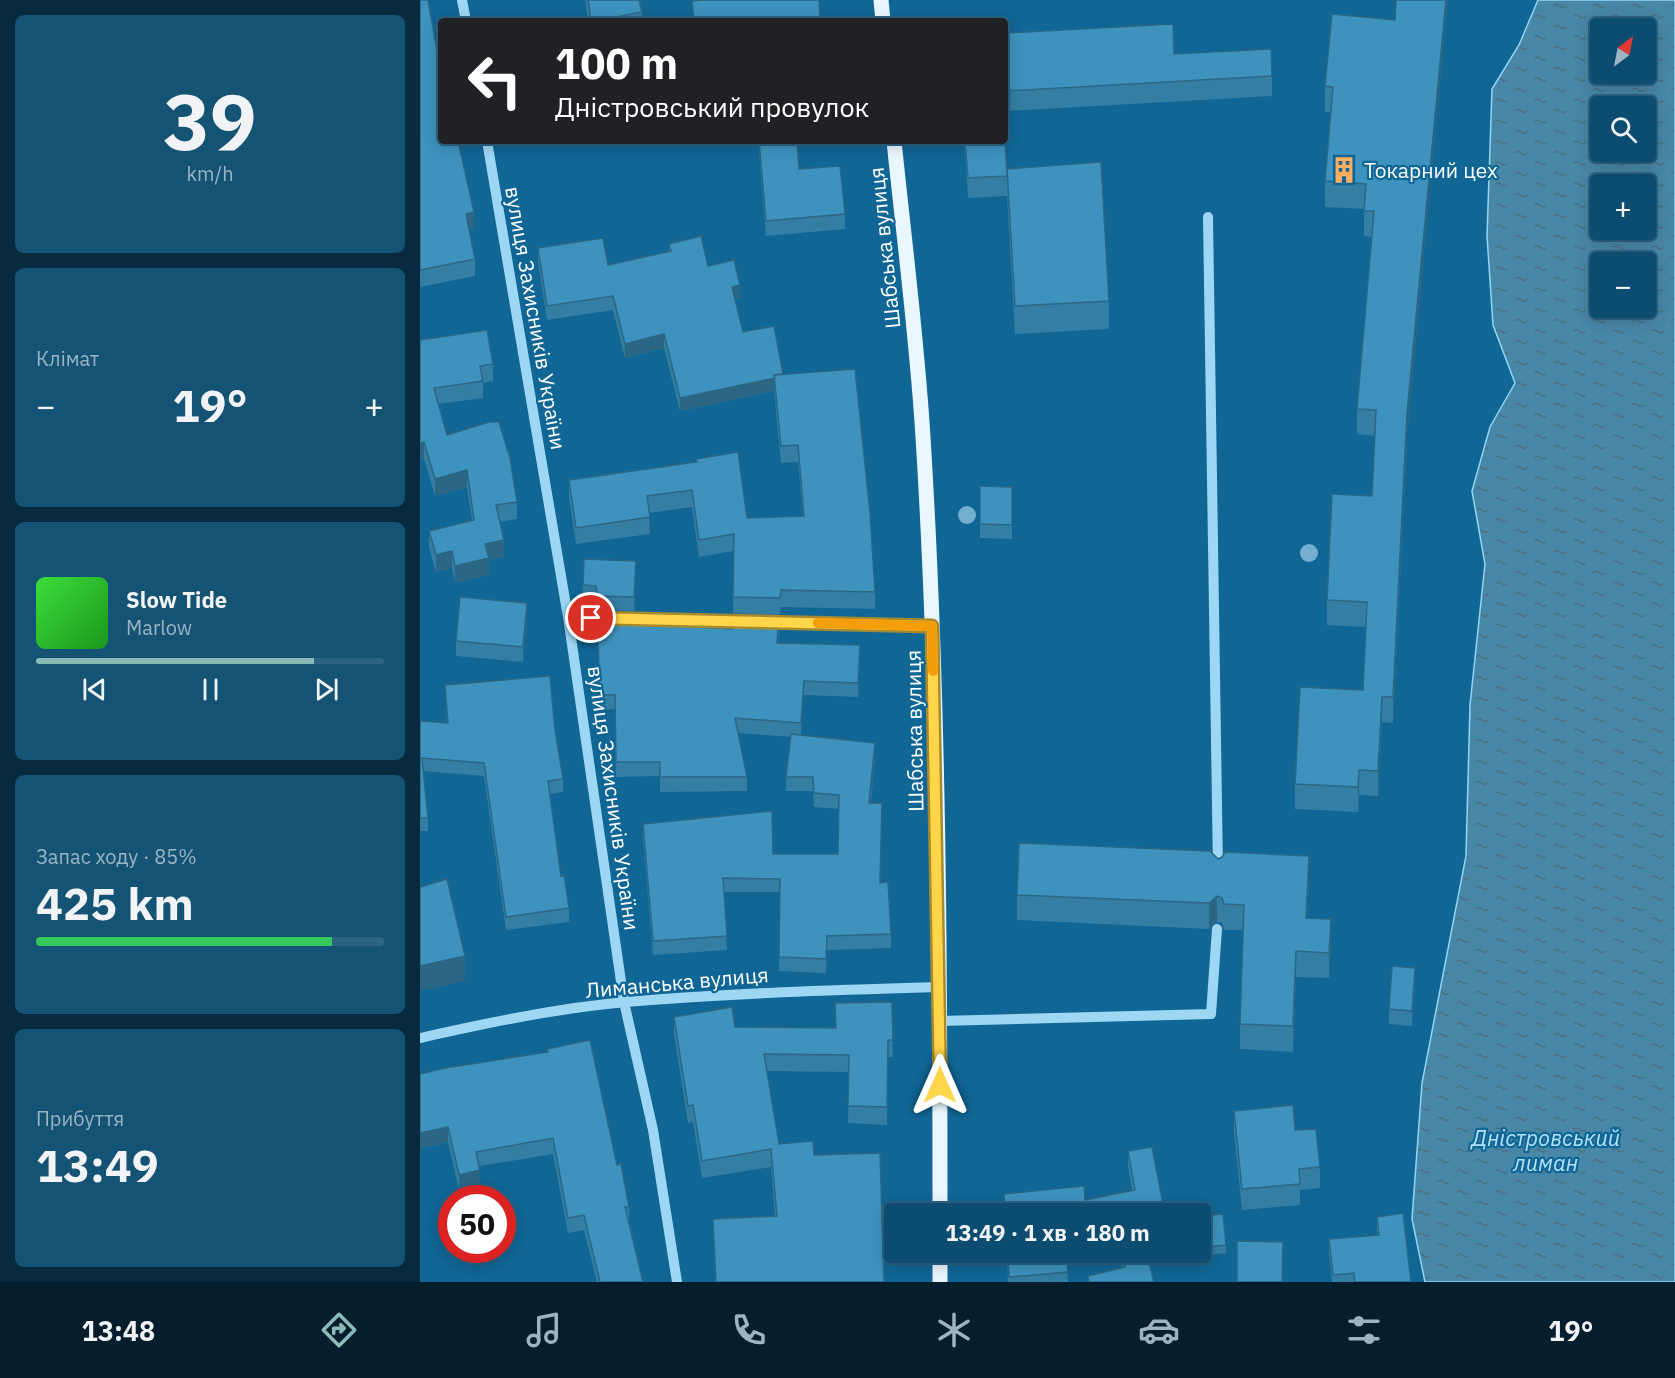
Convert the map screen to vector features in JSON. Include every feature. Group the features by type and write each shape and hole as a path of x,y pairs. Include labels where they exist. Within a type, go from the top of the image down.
{"main road":[{"path":"881,0 883,18"},
{"name":"Шабська вулиця","path":"894,144 923,434 932,626 940,987 940,1203"},
{"path":"940,1263 940,1282"}],"street":[{"path":"462,0 465,18"},
{"name":"вулиця Захисників України","path":"488,144 568,617 624,1002 653,1130 677,1282"},
{"path":"1208,217 1218,877"},
{"path":"568,617 932,626"},
{"path":"940,1021 1211,1014 1217,929"},
{"name":"Лиманська вулиця","path":"420,1038 470,1027 624,1002 770,993 940,987"}],"water":[{"name":"Дністровський лиман","path":"1538,0 1675,0 1675,1282 1425,1282 1412,1219 1422,1083 1466,856 1470,705 1485,564 1472,491 1490,427 1515,383 1493,325 1487,236 1492,89 1519,45"}],"building":[{"path":"420,0 428,0 438,56 438,144 459,144 474,212 466,214 475,259 420,270"},
{"path":"588,0 639,0 642,12 621,16 621,18 591,18"},
{"path":"819,0 820,18 694,18 692,1"},
{"path":"1396,0 1446,0 1407,413 1393,697 1382,697 1378,771 1359,770 1358,787 1295,784 1300,687 1363,690 1367,602 1327,600 1332,494 1372,496 1376,410 1357,409 1374,211 1364,211 1366,184 1325,181 1333,87 1325,86 1332,14 1395,20"},
{"path":"1173,24 1174,54 1271,49 1272,76 1008,91 1008,33"},
{"path":"759,144 797,144 799,169 840,166 845,214 766,221"},
{"path":"965,144 1005,144 1007,176 968,178"},
{"path":"1101,162 1109,301 1015,306 1007,169"},
{"path":"701,236 708,266 734,260 740,285 732,287 743,332 774,326 783,374 774,375 775,378 680,398 664,334 625,344 613,296 547,306 538,248 603,238 608,265 671,251 669,244"},
{"path":"487,330 493,364 480,366 483,381 434,388 447,435 489,422 499,422 510,458 517,502 496,505 504,540 485,544 489,558 455,566 452,551 436,555 429,531 474,520 467,470 435,479 424,442 420,443 420,340"},
{"path":"855,369 870,513 875,592 781,590 780,598 733,597 734,534 699,540 692,490 647,496 650,517 576,528 569,480 697,462 696,459 738,452 747,518 804,516 798,445 781,446 774,375"},
{"path":"980,486 1012,487 1012,525 980,524"},
{"path":"584,559 636,561 634,597 597,596 596,586 583,585"},
{"path":"460,597 527,603 523,647 456,641"},
{"path":"597,611 633,612 632,623 732,629 732,614 779,615 777,643 860,645 858,683 804,681 801,723 735,718 747,777 660,777 660,762 616,762 615,695 600,695"},
{"path":"550,676 555,730 563,779 548,781 561,876 564,875 569,908 506,917 484,763 422,758 428,818 420,818 420,721 448,723 445,685"},
{"path":"791,734 875,743 869,803 882,803 880,883 888,882 891,934 827,936 826,959 779,957 780,879 723,878 727,936 653,941 643,824 772,811 773,854 838,854 839,795 814,793 813,777 786,777"},
{"path":"1019,843 1210,851 1218,859 1225,852 1309,856 1306,918 1331,919 1329,953 1296,951 1293,1026 1240,1024 1244,905 1224,904 1222,898 1217,896 1209,903 1017,895"},
{"path":"447,879 465,956 420,966 420,887"},
{"path":"1392,966 1415,968 1412,1011 1389,1009"},
{"path":"892,1002 893,1040 888,1040 887,1107 848,1106 849,1055 764,1054 779,1144 813,1141 814,1155 880,1153 884,1282 716,1282 713,1219 777,1216 771,1149 702,1161 693,1105 688,1106 674,1017 732,1007 735,1027 836,1028 835,1003"},
{"path":"590,1040 617,1165 621,1164 629,1207 625,1207 643,1282 600,1282 584,1215 568,1218 553,1138 476,1152 480,1170 459,1175 448,1127 420,1133 420,1074 548,1052 547,1049"},
{"path":"1293,1105 1295,1130 1316,1129 1320,1167 1299,1169 1300,1184 1242,1189 1234,1111"},
{"path":"1152,1147 1163,1203 1004,1203 1004,1194 1084,1186 1085,1200 1135,1190 1128,1151"},
{"path":"1403,1213 1411,1282 1355,1282 1354,1273 1333,1275 1329,1239 1379,1235 1377,1217"},
{"path":"1223,1214 1226,1245 1211,1247 1211,1215"},
{"path":"1237,1241 1283,1242 1282,1282 1237,1282"},
{"path":"1008,1263 1067,1263 1068,1272 1009,1277"},
{"path":"1124,1263 1149,1263 1154,1282 1089,1282 1088,1276 1125,1267"}],"slow traffic":[{"path":"818,623 932,626 933,671"}],"place":[{"name":"Токарний цех","path":"1344,170"}],"route":[{"path":"591,618 932,626 940,1085"}]}
